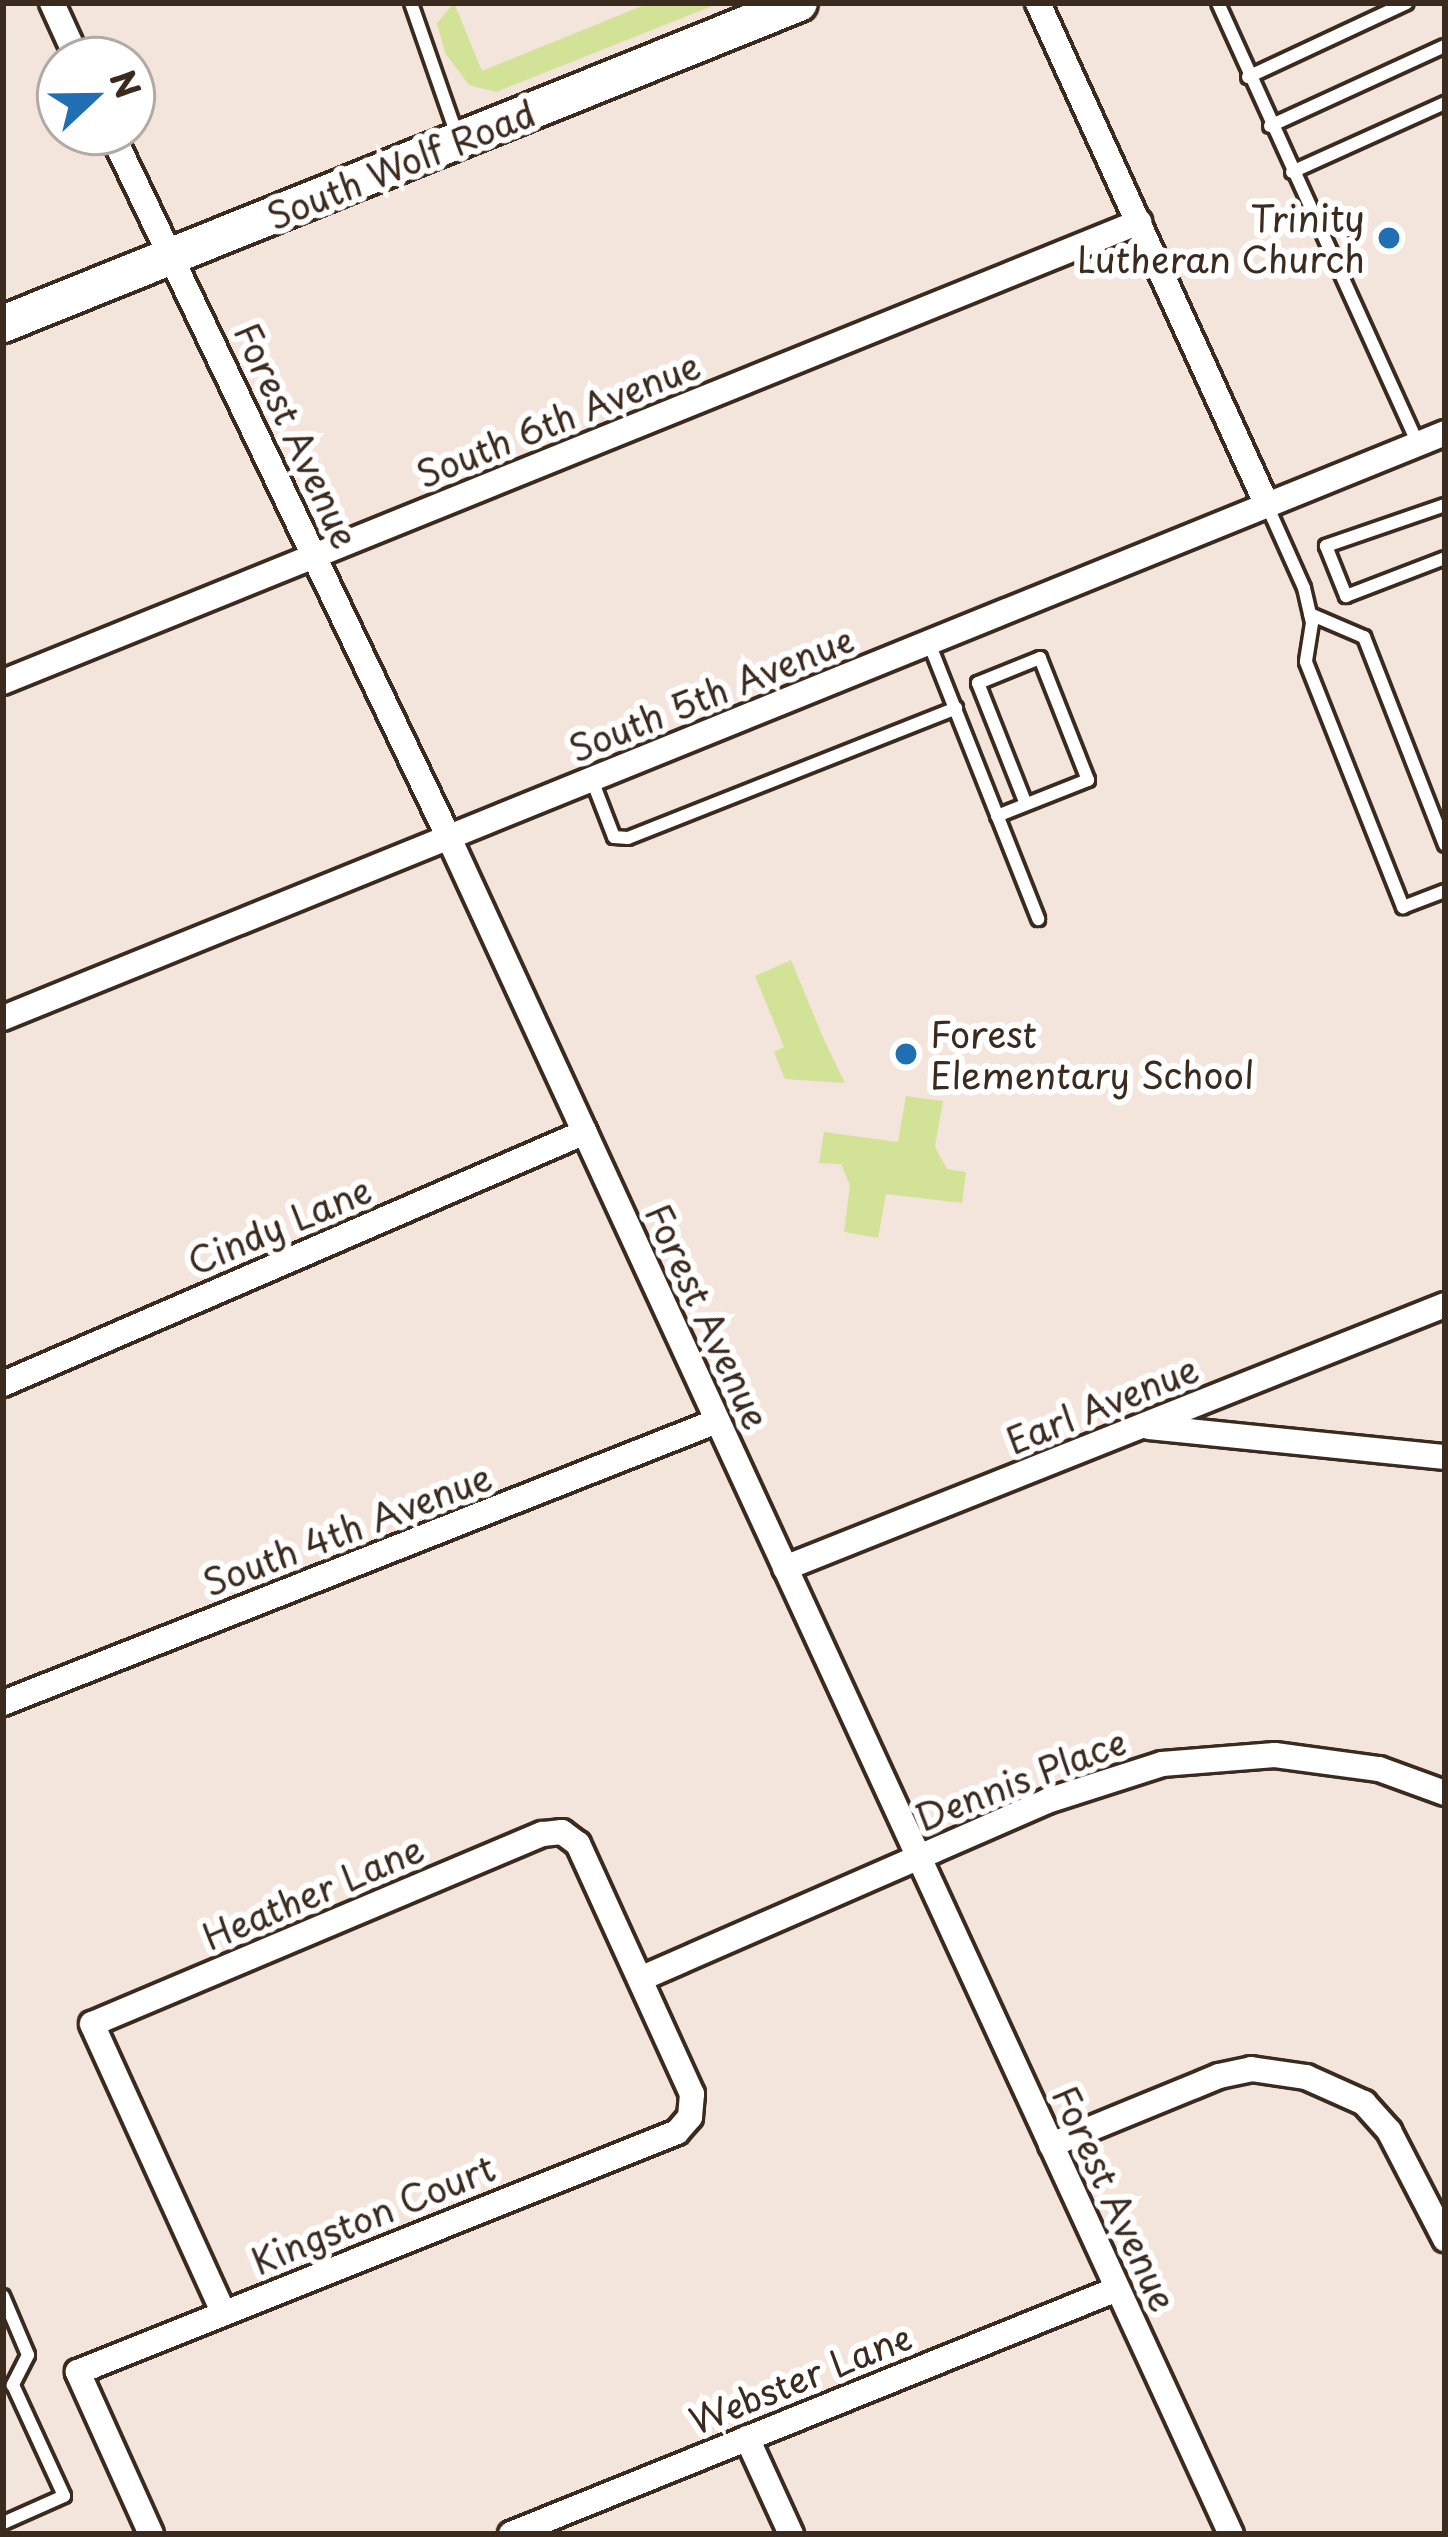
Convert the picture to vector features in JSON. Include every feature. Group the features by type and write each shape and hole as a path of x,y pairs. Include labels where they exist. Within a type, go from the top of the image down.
{"main road":[{"name":"South Wolf Road","path":"3,324 799,3"}],"street":[{"path":"52,3 67,36"},
{"path":"1038,3 1266,503"},
{"name":"Forest Avenue","path":"123,156 449,838 1231,2534"},
{"name":"South 6th Avenue","path":"3,682 1139,222"},
{"name":"South 5th Avenue","path":"3,1018 1445,433"},
{"name":"Cindy Lane","path":"3,1384 584,1132"},
{"name":"Earl Avenue","path":"785,1568 1445,1305"},
{"name":"South 4th Avenue","path":"3,1703 717,1421"},
{"path":"1145,1426 1445,1457"},
{"name":"Dennis Place","path":"640,1979 918,1856 1162,1764 1275,1755 1379,1769 1445,1793"},
{"name":"Heather Lane","path":"223,2312 92,2024 542,1834 562,1832 578,1844 692,2094 690,2117"},
{"path":"1051,2145 1219,2076 1251,2069 1306,2078 1364,2103 1390,2131 1445,2239"},
{"name":"Kingston Court","path":"151,2534 78,2372 677,2132 690,2117"},
{"name":"Webster Lane","path":"511,2534 1117,2289"},
{"path":"747,2438 791,2534"}],"lane":[{"path":"412,3 459,140"},
{"path":"1218,3 1418,443"},
{"path":"1248,77 1407,3"},
{"path":"1270,126 1445,46"},
{"path":"1292,172 1445,103"},
{"path":"1266,503 1310,614 1306,662 1403,907 1445,891"},
{"path":"1445,505 1326,546 1346,596 1445,558"},
{"path":"1310,614 1364,638 1445,845"},
{"path":"929,643 1038,919"},
{"path":"997,816 1088,779 1040,658 978,683 1026,804"},
{"path":"592,780 614,837 628,838 956,708"},
{"path":"3,2296 28,2355 8,2387 64,2496 3,2523"}],"green space":[{"path":"454,3 482,71 649,3 720,3 496,92 469,85 445,53 437,23"},
{"path":"791,960 845,1083 785,1079 774,1052 784,1047 755,976"},
{"path":"906,1096 943,1101 935,1147 947,1169 966,1172 962,1203 886,1194 878,1238 844,1232 850,1185 841,1164 819,1163 824,1132 898,1142"}],"place":[{"name":"Trinity Lutheran Church","path":"1389,238"},
{"name":"Forest Elementary School","path":"906,1054"}]}
